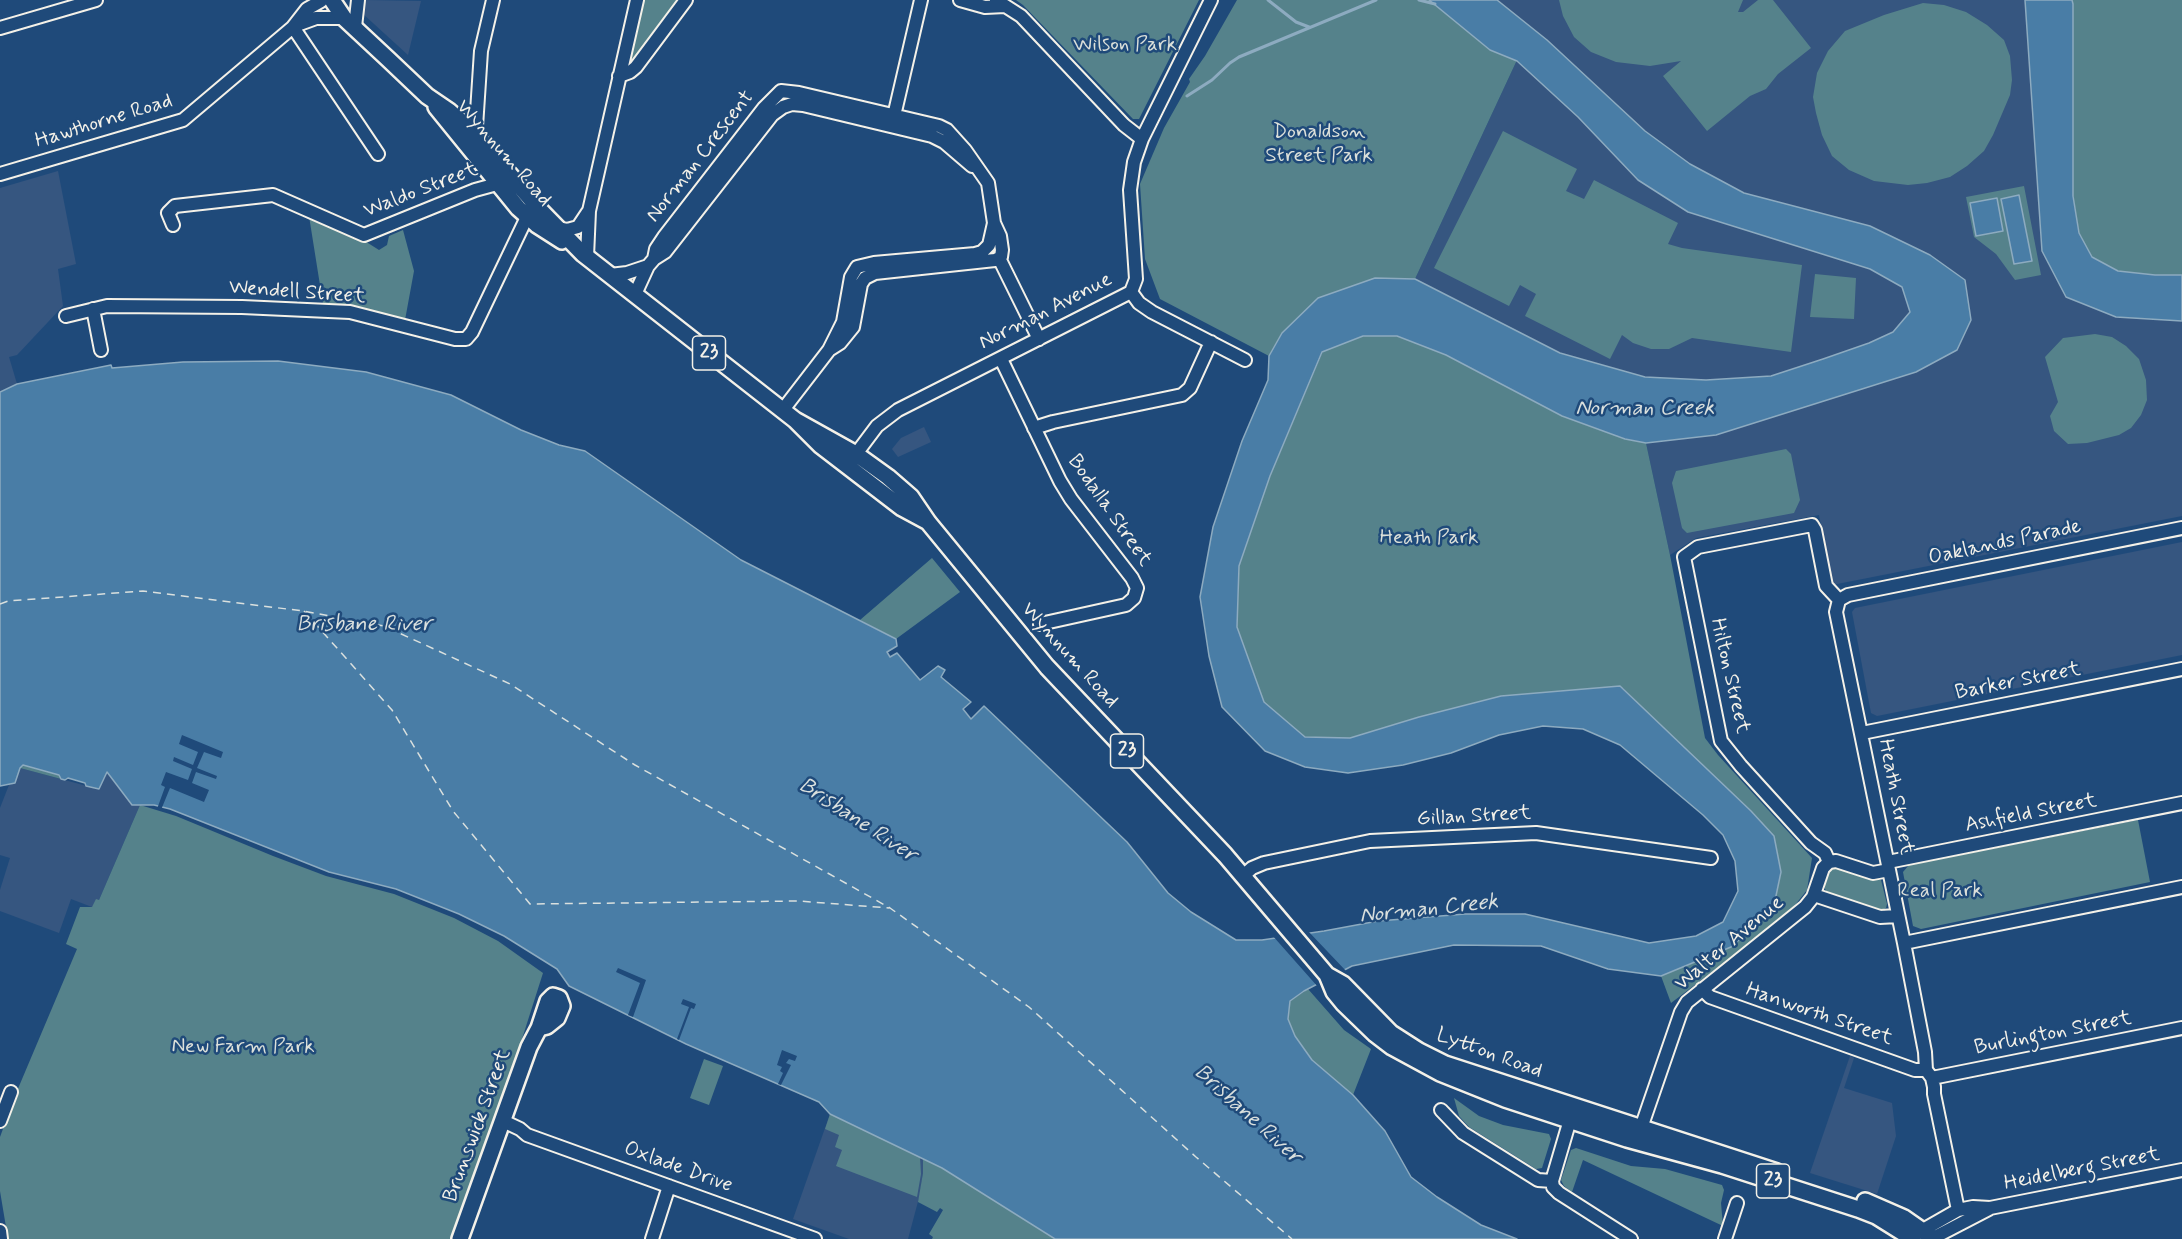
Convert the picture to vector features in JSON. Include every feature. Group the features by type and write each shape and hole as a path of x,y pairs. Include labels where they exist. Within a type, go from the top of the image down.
{"main road":[{"name":"23","path":"324,0 348,21"},
{"name":"Wynnum Road","path":"348,21 427,96 497,184 527,217 543,230 585,255"},
{"name":"Wynnum Road","path":"427,96 456,116 473,132 523,191 585,255 789,415 852,460 902,508 928,522 1047,667 1204,832 1327,975"},
{"path":"473,132 469,137 476,158"},
{"path":"523,191 529,205 527,217"},
{"name":"Lytton Road","path":"1327,975 1344,984 1341,991"},
{"name":"Lytton Road","path":"1341,991 1391,1033 1445,1064 1883,1208 1927,1237"},
{"name":"Lytton Road","path":"1341,991 1375,1034 1423,1065 1505,1099 1627,1139 1722,1165 1858,1209 1927,1237"},
{"name":"Brunswick Street","path":"460,1239 531,1042 539,1029"}],"street":[{"path":"0,28 96,0"},
{"name":"Hawthorne Road","path":"0,174 183,120 293,27 305,11 324,0"},
{"path":"358,0 348,21 316,18 293,27 378,154"},
{"path":"473,132 476,127 481,51 493,0"},
{"path":"585,255 589,212 637,0"},
{"path":"619,76 633,70 686,0"},
{"path":"894,116 921,0"},
{"path":"960,0 986,7 1001,3 1021,16 1124,125 1142,139"},
{"name":"Norman Avenue","path":"852,460 871,432 890,415 1131,292 1136,282 1137,272 1131,180 1134,162 1142,139 1211,0"},
{"name":"Norman Crescent","path":"636,296 656,249 664,237 748,128 780,91 799,93 943,127 965,150 988,183 994,223 1001,239 1002,254 999,258"},
{"name":"Norman Crescent","path":"610,275 627,273 651,262 665,252 772,115 787,105 803,105 933,136 980,172"},
{"name":"Waldo Street","path":"173,225 168,213 175,206 273,195 364,235 476,190 497,184"},
{"path":"557,228 567,230 578,227 589,212"},
{"name":"Wendell Street","path":"66,316 104,306 212,306 350,312 455,339 466,339 472,332 527,217"},
{"path":"789,415 829,350 843,322 851,277 857,267 874,263 979,253 990,244 994,223"},
{"path":"829,350 840,343 852,329 861,284 870,274 985,262 999,258 1039,339"},
{"path":"1131,292 1145,308 1245,360"},
{"path":"93,309 102,350"},
{"path":"1034,428 1182,395 1190,388 1211,342"},
{"name":"Bodalla Street","path":"1001,358 1065,489 1132,578 1137,588 1133,600 1124,605 1040,624"},
{"name":"Hilton Street","path":"1827,863 1824,852 1811,843 1721,741 1684,557 1698,547 1812,525 1815,530 1825,584 1828,591 1839,600"},
{"name":"Oaklands Parade","path":"1839,600 1859,592 2182,528"},
{"name":"Heath Street","path":"1839,600 1836,612 1958,1210"},
{"name":"Barker Street","path":"1862,733 2182,669"},
{"name":"Ashfield Street","path":"1889,866 2182,803"},
{"name":"Gillan Street","path":"1243,876 1252,868 1264,863 1370,842 1536,833 1711,858"},
{"path":"1827,863 1836,861 1874,873 1889,866"},
{"name":"Walter Avenue","path":"1641,1128 1687,1002 1805,907 1814,895 1827,863"},
{"path":"1904,943 2182,887"},
{"name":"Walter Avenue","path":"1814,895 1880,917 1898,916"},
{"name":"Hanworth Street","path":"1702,989 1710,998 1929,1074"},
{"name":"Burlington Street","path":"1929,1074 2182,1028"},
{"path":"0,1121 11,1092"},
{"path":"1575,1106 1552,1181 1553,1187 1558,1193 1631,1239"},
{"path":"1441,1110 1463,1133 1538,1180 1552,1181"},
{"name":"Oxlade Drive","path":"501,1126 520,1129 527,1135 815,1239"},
{"name":"Heidelberg Street","path":"1927,1237 1990,1208 2182,1170"},
{"path":"652,1239 669,1186"},
{"path":"1725,1239 1737,1203"},
{"name":"Heidelberg Street","path":"1927,1237 1958,1210 1973,1207 1990,1208"},
{"path":"0,1231 1,1239"}],"shaded area":[{"path":"365,0 421,1 408,55 362,13"},
{"path":"1497,0 2025,0 2042,251 2116,317 2182,321 2182,516 1832,585 1819,515 1696,538 1670,555 1646,443 1645,377 1560,353 1415,279 1517,60 1532,35"},
{"path":"58,171 76,264 58,269 63,306 17,355 9,357 17,384 0,392 0,188"},
{"path":"924,427 931,442 898,457 892,449 901,438"},
{"path":"2182,542 2182,655 1877,716 1871,713 1852,612 1855,608"},
{"path":"20,768 98,789 106,771 132,805 140,805 99,900 92,907 71,899 59,933 0,911 0,890 10,858 0,855 0,808 9,785 15,783"},
{"path":"1850,1056 1854,1058 1844,1088 1892,1103 1896,1136 1877,1194 1810,1173"},
{"path":"830,1114 923,1158 920,1194 908,1239 849,1239 793,1219"}],"green space":[{"path":"644,0 681,0 632,61 630,60"},
{"name":"Wilson Park","path":"1016,0 1199,0 1139,119 1133,119"},
{"name":"Donaldson Street Park","path":"1237,0 1429,0 1490,50 1517,60 1415,279 1375,278 1282,333 1269,356 1160,299 1145,259 1140,184 1164,128 1190,82 1189,79"},
{"path":"1559,0 1743,0 1738,12 1743,12 1758,0 1773,0 1811,48 1778,74 1766,89 1750,96 1707,131 1663,76 1681,61 1650,66 1616,62 1591,52 1574,37 1563,16"},
{"path":"2072,0 2182,0 2182,275 2118,271 2092,257 2079,233 2073,196"},
{"path":"1923,3 1944,5 1966,12 1987,25 2004,40 2010,56 2012,80 2010,95 1984,151 1950,177 1908,185 1874,181 1849,170 1832,156 1822,135 1813,97 1817,73 1828,51 1845,31 1884,15"},
{"path":"1503,131 1577,169 1566,191 1584,199 1594,180 1678,223 1668,244 1802,265 1791,352 1692,338 1669,349 1651,349 1633,343 1622,335 1610,359 1525,316 1536,294 1520,285 1509,306 1434,268"},
{"path":"2024,186 2041,275 2015,280 1996,254 1974,237 1966,197"},
{"path":"309,216 360,238 379,250 387,245 389,236 403,230 414,271 405,320 368,310 323,304"},
{"path":"1815,274 1856,278 1854,319 1810,317"},
{"path":"2095,334 2112,337 2126,346 2139,359 2146,380 2147,400 2141,415 2131,428 2119,435 2087,443 2068,444 2054,431 2050,416 2058,402 2045,357 2063,338"},
{"name":"Heath Park","path":"1363,336 1397,336 1446,355 1562,416 1625,439 1646,443 1705,738 1812,858 1807,890 1787,915 1671,1003 1661,976 1731,947 1773,910 1781,872 1774,836 1623,688 1419,717 1350,739 1305,737 1264,702 1237,627 1239,566 1270,476 1323,351"},
{"path":"1786,449 1791,454 1800,500 1794,513 1687,533 1682,528 1672,483 1676,471"},
{"path":"932,558 960,592 896,639 860,620"},
{"path":"23,765 60,775 61,779 20,768"},
{"name":"New Farm Park","path":"140,805 176,816 326,876 394,894 454,918 498,941 543,973 451,1239 8,1239 0,1191 0,1137 77,949 66,944 80,907 92,907 96,899 99,900"},
{"name":"Real Park","path":"2138,820 2150,882 1921,929 1913,926 1903,872 1909,865"},
{"path":"1834,867 1881,880 1886,908 1879,912 1827,894 1824,886 1828,872"},
{"path":"1308,989 1344,1030 1371,1049 1353,1095 1312,1060 1295,1036 1288,1019 1290,1001"},
{"path":"704,1059 723,1066 709,1105 690,1098"},
{"path":"1454,1098 1479,1116 1503,1125 1549,1134 1551,1139 1542,1168 1536,1169 1469,1127 1459,1116"},
{"path":"830,1114 920,1157 921,1174 917,1197 836,1166 842,1150 835,1147 839,1135 825,1129"},
{"path":"1576,1148 1631,1166 1665,1169 1722,1185 1724,1190 1721,1203 1723,1226 1583,1160 1572,1192 1564,1186 1561,1180 1571,1150"},
{"path":"923,1158 942,1167 1055,1239 932,1239 933,1237 929,1234 943,1210 940,1208 937,1212 918,1202"}],"water":[{"name":"Brisbane River","path":"1429,0 1497,0 1547,40 1645,131 1690,164 1744,193 1870,226 1930,255 1965,280 1971,320 1957,350 1916,372 1716,435 1646,443 1625,439 1562,416 1446,355 1397,336 1363,336 1322,352 1270,476 1239,566 1237,627 1264,702 1305,737 1350,738 1501,696 1620,686 1751,811 1774,836 1781,872 1773,910 1731,947 1661,976 1608,969 1541,946 1454,945 1352,966 1304,991 1290,1001 1288,1019 1295,1036 1312,1060 1353,1095 1385,1131 1411,1177 1481,1225 1517,1239 1055,1239 942,1168 830,1114 819,1102 686,1044 569,986 557,969 504,936 459,914 396,889 329,872 170,809 154,805 132,805 107,772 99,789 68,778 61,779 59,775 23,765 15,783 0,786 0,392 17,384 111,365 112,368 183,362 278,361 366,372 451,395 521,430 559,445 585,451 741,560 896,639 897,646 887,652 890,657 897,653 920,680 938,666 945,670 941,677 971,702 963,709 971,719 984,706 1127,842 1168,893 1191,912 1236,940 1262,940 1378,921 1465,914 1525,914 1649,943 1696,936 1723,922 1738,891 1735,861 1723,835 1703,815 1620,745 1583,729 1543,726 1499,735 1451,753 1403,765 1348,773 1305,767 1265,751 1222,707 1209,656 1200,597 1213,527 1242,441 1268,380 1269,356 1282,333 1318,298 1375,278 1415,279 1560,353 1645,377 1706,380 1771,376 1823,359 1893,332 1910,312 1902,287 1870,269 1688,212 1638,180 1578,117 1517,61 1490,50"},
{"path":"2025,0 2072,0 2073,4 2073,196 2079,233 2092,257 2118,271 2182,275 2182,321 2116,317 2066,297 2042,251"},
{"path":"2019,195 2032,261 2014,264 2001,199"},
{"path":"1997,198 2003,231 1976,236 1970,203"}],"pier":[{"path":"182,735 223,752 221,758 204,752 197,768 217,776 216,779 196,772 192,783 209,790 204,802 170,788 161,810 157,809 165,787 161,785 166,772 188,780 192,769 173,761 174,757 193,765 198,752 179,744"},
{"path":"1308,931 1347,972 1318,987 1272,935"},
{"path":"618,968 646,980 633,1017 628,1015 640,983 616,972"},
{"path":"683,999 696,1004 694,1009 691,1008 679,1040 677,1039 689,1007 681,1004"},
{"path":"782,1050 797,1056 795,1061 789,1059 786,1063 791,1065 781,1085 778,1084 783,1073 780,1071 782,1067 777,1065"}],"waterway":[{"path":"1268,0 1296,22 1309,27"},
{"path":"1187,96 1212,80 1239,57 1376,0"},
{"path":"1419,0 1435,4"}],"ferry route":[{"path":"0,604 8,601 143,591 303,611 384,626 510,684 635,765 890,908 1029,1007 1196,1157 1292,1239"},
{"path":"304,611 392,710 453,811 530,904 799,901 889,908"}],"water label":[{"name":"Norman Creek","path":"1645,409"},
{"name":"Norman Creek","path":"1429,910"}]}
